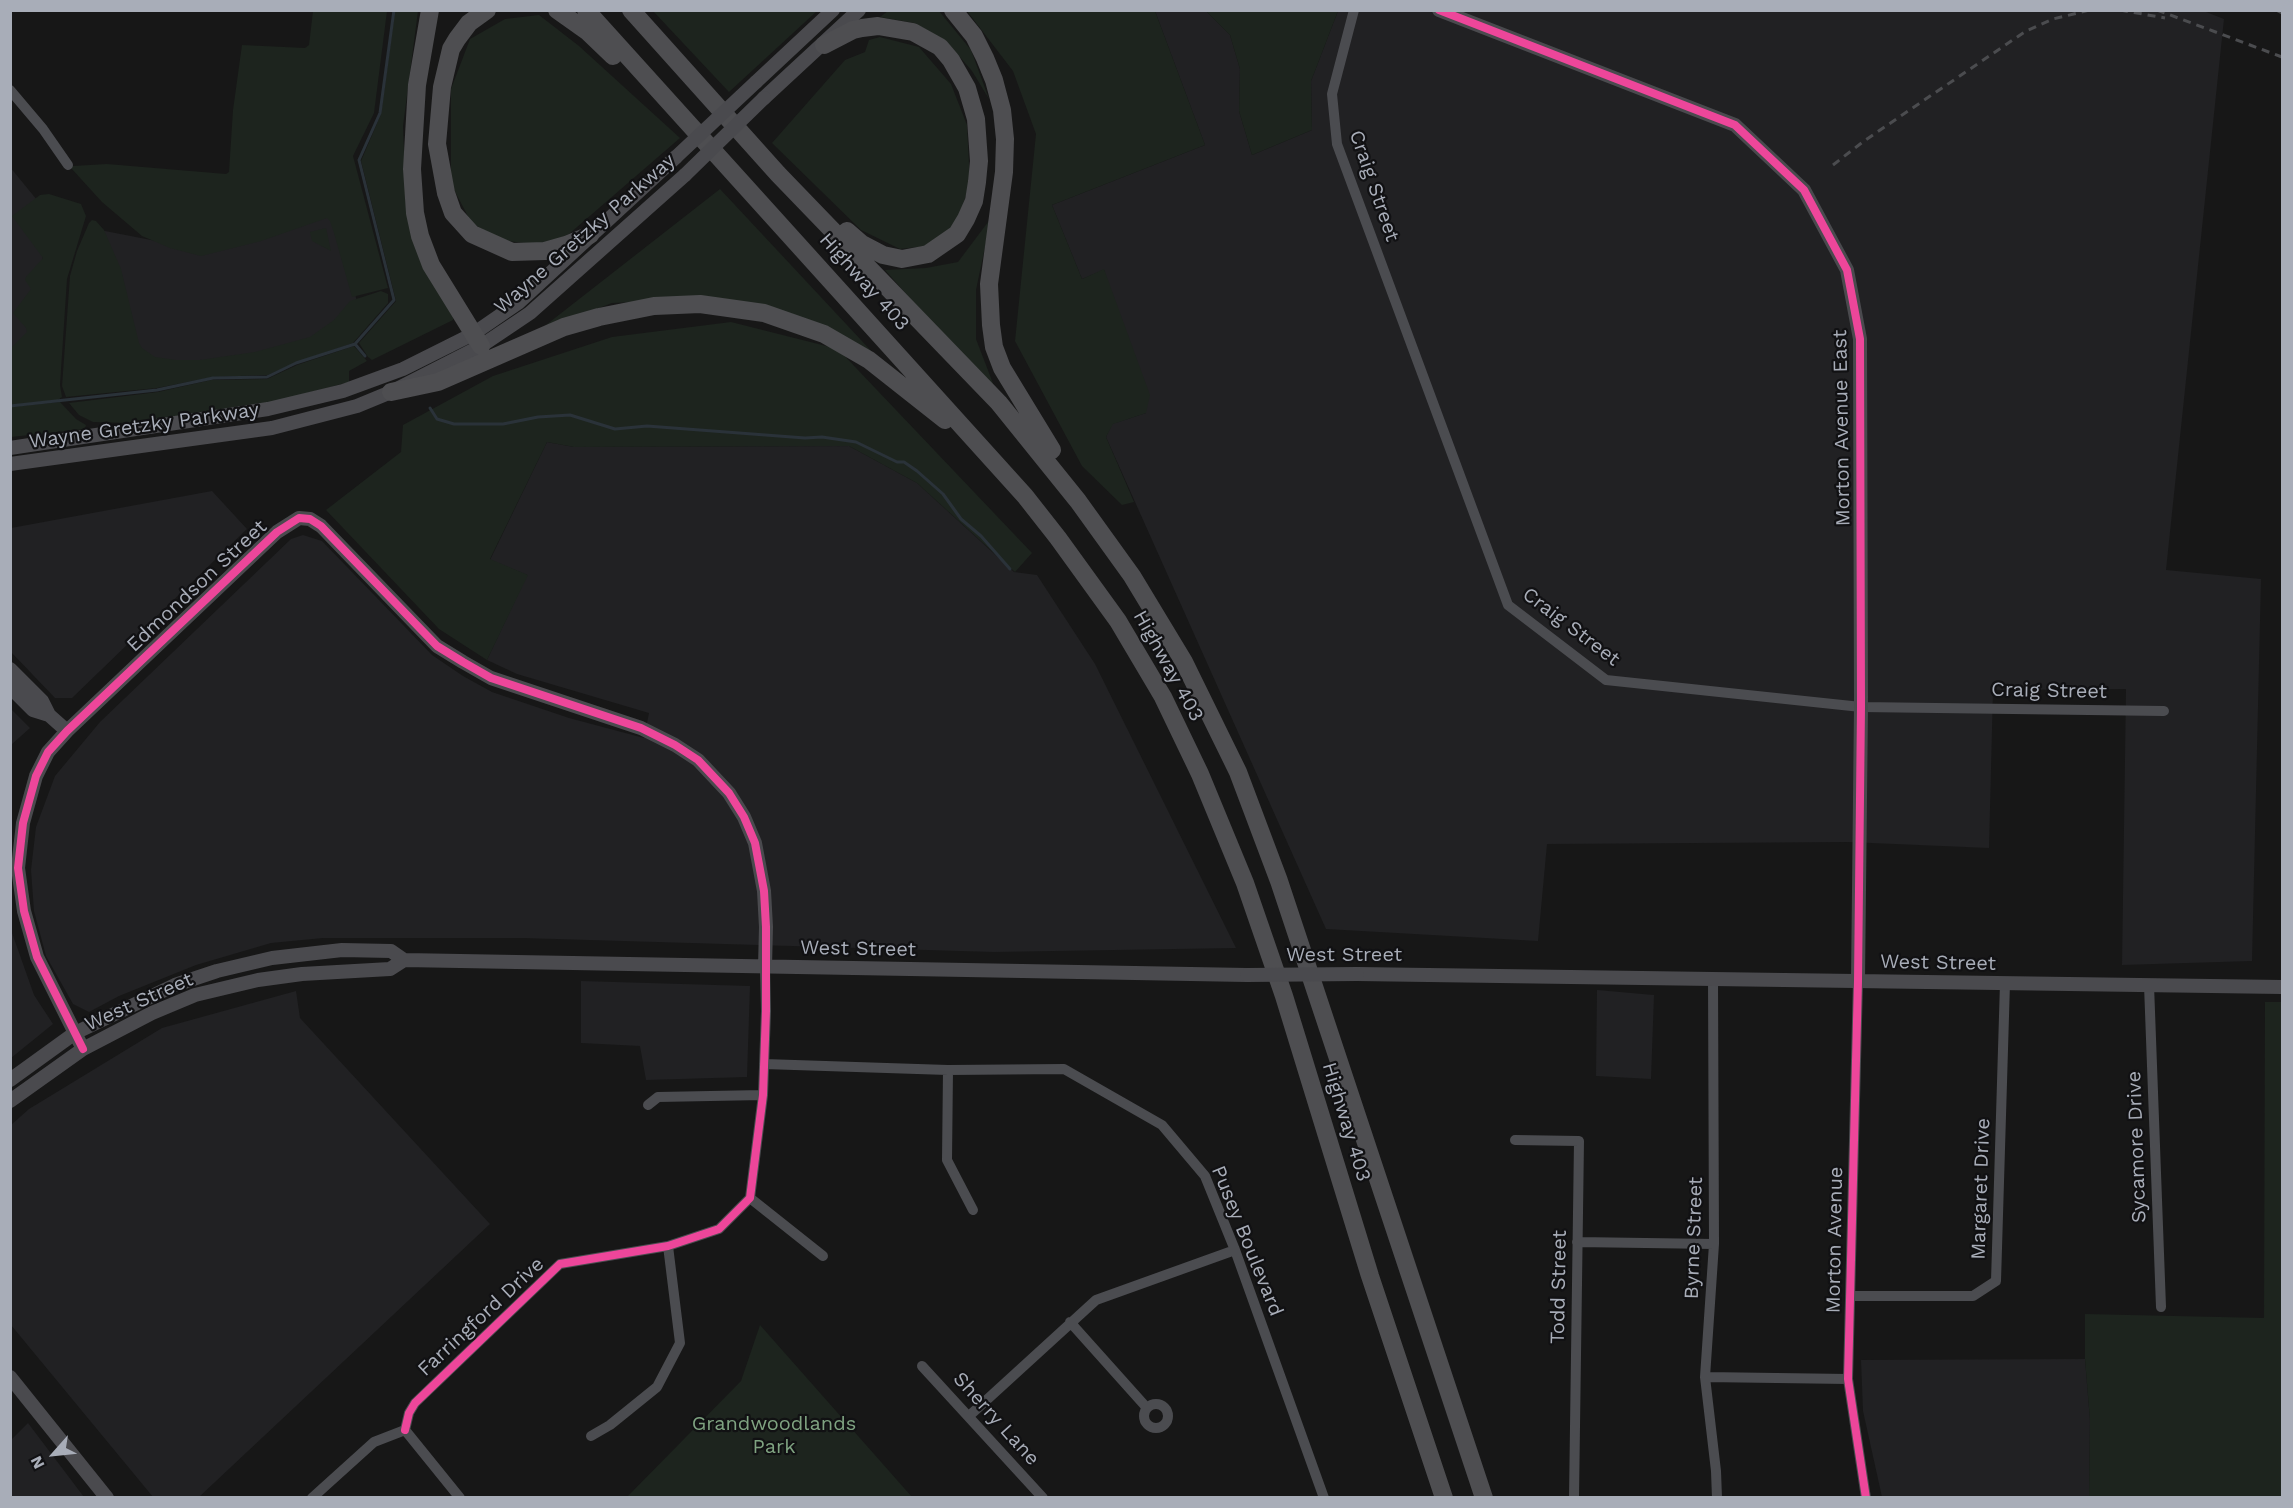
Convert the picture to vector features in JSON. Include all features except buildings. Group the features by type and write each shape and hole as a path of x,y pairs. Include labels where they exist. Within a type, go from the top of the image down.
{"highway":[{"path":"430,10 417,85 412,169 415,213 420,236 431,264 477,340"},
{"path":"487,10 470,23 451,49 442,87 437,144 446,193 453,213 472,234 512,252 544,251 590,235"},
{"path":"557,10 588,32 645,87 688,121"},
{"name":"Highway 403","path":"586,10 1025,496 1118,621 1163,697 1200,774 1241,872 1284,996 1370,1276 1444,1497"},
{"name":"Highway 403","path":"631,10 778,174 999,403 1078,501 1132,576 1172,642 1238,772 1279,881 1485,1497"},
{"path":"954,10 974,36 985,58 1002,110 1005,139 1004,172 989,284 994,347 1002,368 1036,427 1067,473 1078,501"},
{"path":"778,174 862,244 883,255 902,259 928,254 957,234 974,201 979,161 973,104 951,60 940,47 913,32 878,26 852,30 824,45"},
{"path":"391,392 438,382 564,327 617,312 654,306 692,305 742,309 780,318 824,334 869,360 938,413 1004,482 1025,496"}],"main road":[{"name":"Wayne Gretzky Parkway","path":"10,448 268,409 343,391 477,340 833,10"},
{"name":"Wayne Gretzky Parkway","path":"10,465 272,428 357,406 391,392 477,340 530,312 685,175 859,10"},
{"name":"Morton Avenue East","path":"1439,10 1735,125 1804,190 1847,270 1860,339 1861,707 1858,981"},
{"name":"Edmondson Street","path":"83,1049 37,957 24,911 18,868 23,824 36,776 48,752 68,731 277,532 299,518 310,519 321,526 437,646 463,662 491,678 641,728 675,745 698,760 729,793 744,817 755,843 764,891 765,967"},
{"path":"10,669 42,701 50,715 68,731"},
{"path":"10,687 33,710 50,715"},
{"name":"West Street","path":"10,1080 75,1033 175,985 217,971 272,958 342,950 391,951 405,960 765,967 2283,987"},
{"name":"West Street","path":"10,1101 83,1049 152,1013 195,995 258,980 302,974 390,969 405,960"},
{"path":"10,1377 107,1497"}],"street":[{"name":"Craig Street","path":"1354,10 1332,94 1337,144 1508,605 1606,680 1861,707 2164,711"},
{"path":"10,90 43,129 68,165"},
{"path":"765,967 763,1095 750,1198 823,1256"},
{"name":"Byrne Street","path":"1713,979 1714,1244 1705,1377 1716,1471 1716,1497"},
{"name":"Morton Avenue","path":"1858,981 1848,1379 1866,1497"},
{"name":"Margaret Drive","path":"1850,1296 1972,1296 1996,1281 2005,983"},
{"name":"Sycamore Drive","path":"2149,985 2162,1307"},
{"name":"Pusey Boulevard","path":"764,1064 948,1070 1064,1069 1162,1125 1205,1176 1235,1250 1324,1497"},
{"path":"948,1070 947,1160 974,1210"},
{"path":"648,1106 658,1097 763,1095"},
{"name":"Todd Street","path":"1515,1140 1579,1141 1574,1497"},
{"name":"Farringford Drive","path":"405,1430 409,1413 415,1403 560,1264 668,1246 719,1229 750,1198"},
{"path":"1577,1242 1714,1244"},
{"path":"591,1436 610,1425 657,1388 680,1343 668,1246"},
{"path":"969,1416 1096,1300 1235,1250"},
{"path":"1070,1322 1147,1408"},
{"name":"Sherry Lane","path":"922,1366 1043,1497"},
{"path":"1705,1377 1848,1379"},
{"path":"312,1497 374,1442 405,1430 460,1497"}],"shaded area":[{"path":"2201,10 2224,19 2166,570 2261,579 2252,961 2122,965 2126,689 1993,690 1989,848 1848,842 1547,844 1538,941 1326,929 1106,437 1112,424 1146,413 1104,270 1082,279 1052,205 1205,145 1155,11 1206,11 1230,35 1240,69 1239,111 1252,155 1312,130 1311,81 1338,11"},
{"path":"10,167 46,211 36,352 10,367"},
{"path":"335,212 362,322 287,348 146,374 100,230 202,250"},
{"path":"547,442 574,447 849,446 917,483 1014,572 1037,575 1095,664 1236,948 994,952 522,938 323,938 271,943 196,965 119,996 89,1012 73,1004 46,956 34,911 31,870 36,827 55,776 100,722 291,539 303,535 322,541 432,655 463,676 492,692 569,718 644,738 649,713 517,674 487,660 527,575 490,560"},
{"path":"212,491 247,529 72,698 55,698 11,652 11,528"},
{"path":"11,709 30,728 11,745"},
{"path":"11,930 34,995 53,1024 11,1058"},
{"path":"581,981 750,986 747,1077 646,1080 640,1046 581,1043"},
{"path":"1597,990 1654,995 1651,1079 1596,1076"},
{"path":"296,991 300,1018 490,1224 199,1497 153,1497 11,1325 11,1125 29,1109 162,1028"},
{"path":"2085,1359 2090,1420 2089,1497 1882,1497 1863,1411 1861,1360"},
{"path":"28,1423 84,1497 11,1497 11,1440"}],"green space":[{"path":"313,11 387,11 374,113 353,156 388,288 352,297 334,233 327,218 261,241 201,256 170,248 142,236 102,202 71,168 107,164 226,174 229,172 233,110 242,45 305,48 309,45"},
{"path":"395,11 418,11 403,126 406,206 454,312 453,320 372,360 359,343 396,301 361,161 381,114"},
{"path":"653,11 817,11 729,92"},
{"path":"888,11 939,11 971,50 989,99 972,71 946,41 914,23 880,17"},
{"path":"967,11 1155,11 1205,145 1052,205 1082,279 1104,269 1150,395 1146,413 1113,424 1106,437 1134,502 1122,505 1082,466 1015,341 1036,134 1013,71"},
{"path":"1206,11 1338,11 1311,81 1312,130 1252,155 1239,111 1240,69 1230,35"},
{"path":"539,15 579,46 680,138 569,234 543,245 498,240 471,222 451,184 451,89 470,39 505,19"},
{"path":"880,37 919,47 951,84 967,125 970,183 957,223 935,245 900,249 861,230 772,143 845,60 865,52 869,40"},
{"path":"720,189 875,355 852,342 682,300 612,303 537,332"},
{"path":"49,194 81,204 86,216 67,279 60,385 62,397 58,400 11,405 11,348 27,332 13,313 31,289 25,280 26,277 43,258 12,216 40,195"},
{"path":"991,218 976,290 976,339 999,399 885,270 926,268 958,262"},
{"path":"92,220 104,230 121,269 139,343 155,357 200,360 255,352 310,337 334,320 350,301 381,291 388,294 388,303 353,343 297,362 268,375 213,377 157,388 66,397 62,386 70,276 77,251"},
{"path":"326,228 331,251 312,241 310,232"},
{"path":"731,322 838,349 1032,553 1015,572 917,483 849,446 574,447 547,442 490,559 528,575 487,660 439,629 326,510 401,452 403,425 493,376 612,337"},
{"path":"354,346 367,361 349,371 349,382 266,404 131,423 93,422 79,415 69,403 158,392 211,380 267,379 297,365"},
{"path":"60,402 76,419 86,425 85,429 11,437 11,407"},
{"path":"2265,1002 2282,1002 2282,1497 2089,1497 2090,1420 2085,1359 2085,1314 2264,1318"},
{"name":"Grandwoodlands Park","path":"760,1325 912,1497 627,1497 741,1381"}],"waterway":[{"path":"10,406 157,390 213,378 267,377 296,363 355,344 394,300 359,160 380,113 394,10"},
{"path":"355,344 365,356"},
{"path":"430,408 437,419 454,424 503,424 538,417 570,415 615,429 647,426 805,438 822,437 856,442 897,462 904,462 917,471 943,494 961,519 981,536 1010,569"}],"railway":[{"path":"1833,165 1864,141 2026,31 2053,19 2090,10"},
{"path":"2120,10 2165,18"},
{"path":"2157,10 2282,57"},
{"path":"2276,10 2282,13"}],"cycle path":[{"path":"1439,10 1735,125 1804,190 1847,270 1860,339 1861,707 1858,981 1848,1379 1866,1498"},
{"path":"83,1049 37,957 24,911 18,868 23,823 36,776 48,752 67,731 277,532 299,518 310,519 321,526 437,646 491,678 641,728 675,745 698,760 729,793 744,817 755,843 764,891 766,927 763,1095 750,1198 719,1229 668,1246 560,1264 415,1403 409,1413 405,1430"}]}
